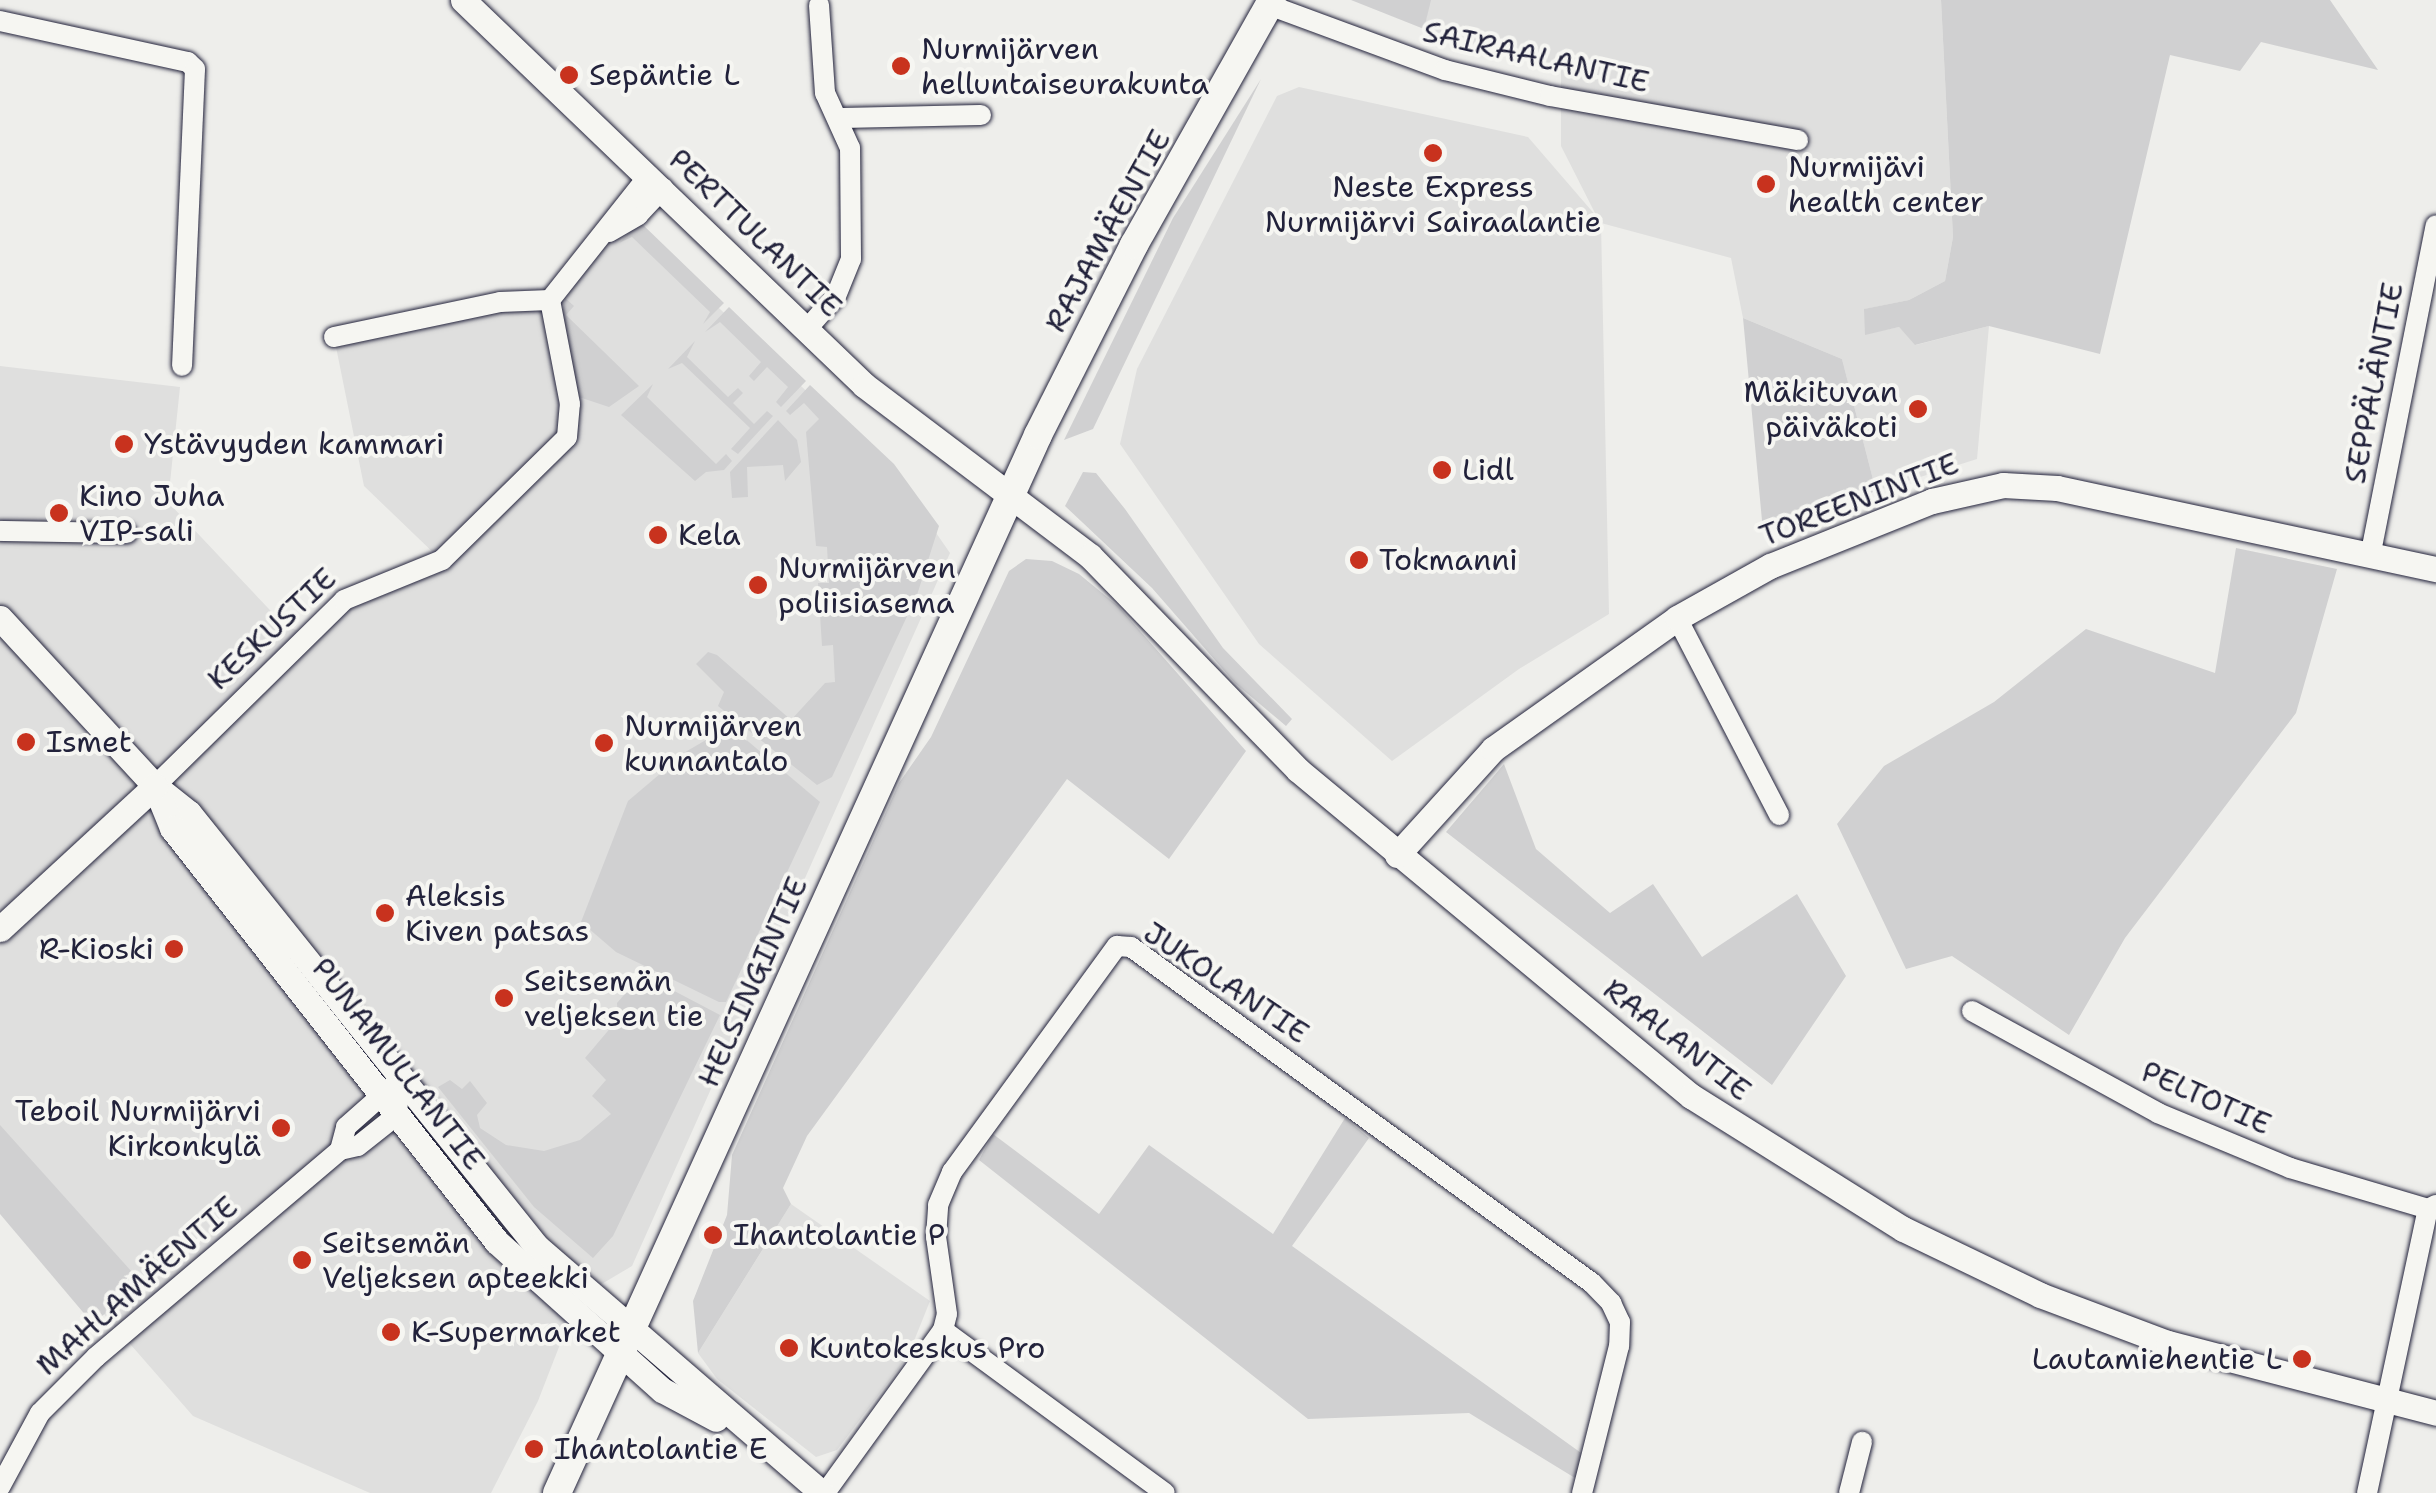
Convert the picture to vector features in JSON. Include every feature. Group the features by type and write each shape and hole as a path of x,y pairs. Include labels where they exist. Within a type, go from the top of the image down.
{"main road":[{"name":"RAJAMÄENTIE","path":"1011,498 1134,245 1271,2"},
{"name":"HELSINGINTIE","path":"557,1493 1011,498"}],"street":[{"name":"PERTTULANTIE","path":"464,0 922,435 1011,498"},
{"name":"SAIRAALANTIE","path":"1271,2 1432,67 1550,96 1798,140"},
{"path":"807,329 836,296 850,259 850,148 841,118 825,93 819,5"},
{"path":"0,21 188,62 195,69 182,366"},
{"path":"841,118 981,114"},
{"path":"334,337 500,302 550,300 610,232 638,215 656,181"},
{"name":"SEPPÄLÄNTIE","path":"2371,552 2436,225"},
{"name":"KESKUSTIE","path":"0,930 155,786 344,600 442,560 567,436 570,404 550,300"},
{"name":"TOREENINTIE","path":"1398,855 1493,749 1677,618 1770,566 1889,517 2003,485 2057,488 2436,568"},
{"name":"RAALANTIE","path":"1011,498 1127,589 1262,737 1398,855 1691,1096 1902,1229 2040,1295 2168,1344 2387,1404 2436,1413"},
{"path":"0,532 127,534"},
{"name":"PUNAMULLANTIE","path":"0,618 155,786 189,813 497,1242 628,1342"},
{"path":"1677,618 1780,814"},
{"name":"JUKOLANTIE","path":"943,1330 947,1314 936,1237 938,1205 952,1172 1104,958 1118,946 1131,947 1592,1283 1611,1304 1620,1322 1619,1346 1582,1493"},
{"name":"PELTOTIE","path":"1972,1011 2174,1120 2290,1168 2432,1207"},
{"name":"PUNAMULLANTIE","path":"393,1097 628,1342"},
{"name":"MAHLAMÄENTIE","path":"0,1487 47,1405 340,1150 346,1127 393,1097"},
{"path":"2367,1493 2432,1207"},
{"path":"628,1342 823,1493 943,1330 1165,1493"},
{"path":"1849,1493 1862,1442"}],"shaded area":[{"path":"1351,0 1431,0 1424,29"},
{"path":"1430,0 1941,0 1953,237 1945,281 1909,300 1865,309 1865,334 1899,327 1916,345 1989,326 1977,459 1876,491 1842,359 1743,318 1731,258 1601,223 1609,614 1519,669 1392,761 1259,644 1120,444 1137,369 1277,96 1299,87 1528,137 1597,217 1561,146 1561,70 1424,29"},
{"path":"1941,0 2330,0 2378,70 2261,42 2240,71 2170,55 2100,354 1989,326 1915,345 1899,327 1865,335 1864,309 1909,300 1945,281 1953,237"},
{"path":"1261,79 1093,429 1064,440 1173,218"},
{"path":"623,217 898,478 950,553 632,1266 578,1298 538,1401 491,1493 370,1493 193,1416 0,1195 0,366 180,387 168,502 285,626 308,634 344,600 441,560 364,486 334,337 550,300"},
{"path":"640,222 724,303 703,324 710,312 632,237 619,243"},
{"path":"565,298 574,306 566,315 639,386 609,407 579,397 562,319"},
{"path":"729,307 806,381 781,407 776,402 788,387 767,367 754,381 749,376 761,362 720,322 705,332"},
{"path":"1743,318 1842,359 1876,491 1763,531"},
{"path":"695,341 687,357 728,397 738,388 743,393 733,403 754,424 767,411 773,416 738,454 731,449 750,428 682,363 668,369"},
{"path":"653,384 647,397 716,464 726,454 732,461 724,470 706,472 695,481 621,415"},
{"path":"810,385 894,464 939,526 917,595 832,777 817,785 718,706 724,692 696,664 708,652 717,655 791,720 825,683 835,682 833,645 822,646 818,583 829,583 827,547 816,546 806,432 819,419 804,403 790,415 786,411"},
{"path":"778,420 797,440 801,462 785,481 783,465 747,467 748,497 732,498 730,472"},
{"path":"1083,472 1096,473 1125,509 1223,648 1292,719 1286,726 1235,683 1152,588 1065,506"},
{"path":"2236,548 2337,569 2296,713 2125,938 2069,1035 1952,956 1906,969 1837,824 1884,766 1994,702 2086,629 2215,673"},
{"path":"1026,559 1052,561 1079,574 1118,606 1246,751 1169,859 1067,779 807,1136 783,1188 791,1204 698,1353 693,1301 727,1215 732,1155 899,783 931,737 1009,571"},
{"path":"730,726 820,802 726,1002 719,1002 616,952 581,922 628,801 687,751"},
{"path":"1504,764 1536,849 1610,913 1653,884 1702,957 1797,894 1846,976 1772,1085 1446,832"},
{"path":"642,974 720,1015 613,1236 593,1258 534,1207 438,1087 450,1080 462,1089 470,1081 487,1103 477,1115 480,1128 506,1145 544,1151 580,1140 611,1114 592,1096 606,1080 585,1058 618,1019 617,1003"},
{"path":"1345,1118 1369,1138 1292,1246 1584,1455 1575,1478 1469,1413 1308,1419 979,1160 993,1134 1099,1214 1149,1145 1273,1234"},
{"path":"0,1125 141,1282 93,1324 0,1214"},
{"path":"791,1204 930,1301 908,1356 837,1450 816,1457 717,1379 698,1353"}],"place":[{"name":"Nurmijärven helluntaiseurakunta","path":"901,66"},
{"name":"Sepäntie L","path":"569,75"},
{"name":"Neste Express Nurmijärvi Sairaalantie","path":"1433,153"},
{"name":"Nurmijävi health center","path":"1766,184"},
{"name":"Mäkituvan päiväkoti","path":"1918,409"},
{"name":"Ystävyyden kammari","path":"124,444"},
{"name":"Lidl","path":"1442,470"},
{"name":"Kino Juha VIP-sali","path":"59,513"},
{"name":"Kela","path":"658,535"},
{"name":"Tokmanni","path":"1359,560"},
{"name":"Nurmijärven poliisiasema","path":"758,585"},
{"name":"Ismet","path":"26,742"},
{"name":"Nurmijärven kunnantalo","path":"604,743"},
{"name":"Aleksis Kiven patsas","path":"385,913"},
{"name":"R-Kioski","path":"174,949"},
{"name":"Seitsemän veljeksen tie","path":"504,998"},
{"name":"Teboil Nurmijärvi Kirkonkylä","path":"281,1128"},
{"name":"Ihantolantie P","path":"713,1235"},
{"name":"Seitsemän Veljeksen apteekki","path":"302,1260"},
{"name":"K-Supermarket","path":"391,1332"},
{"name":"Kuntokeskus Pro","path":"789,1348"},
{"name":"Lautamiehentie L","path":"2302,1359"},
{"name":"Ihantolantie E","path":"534,1449"}]}
